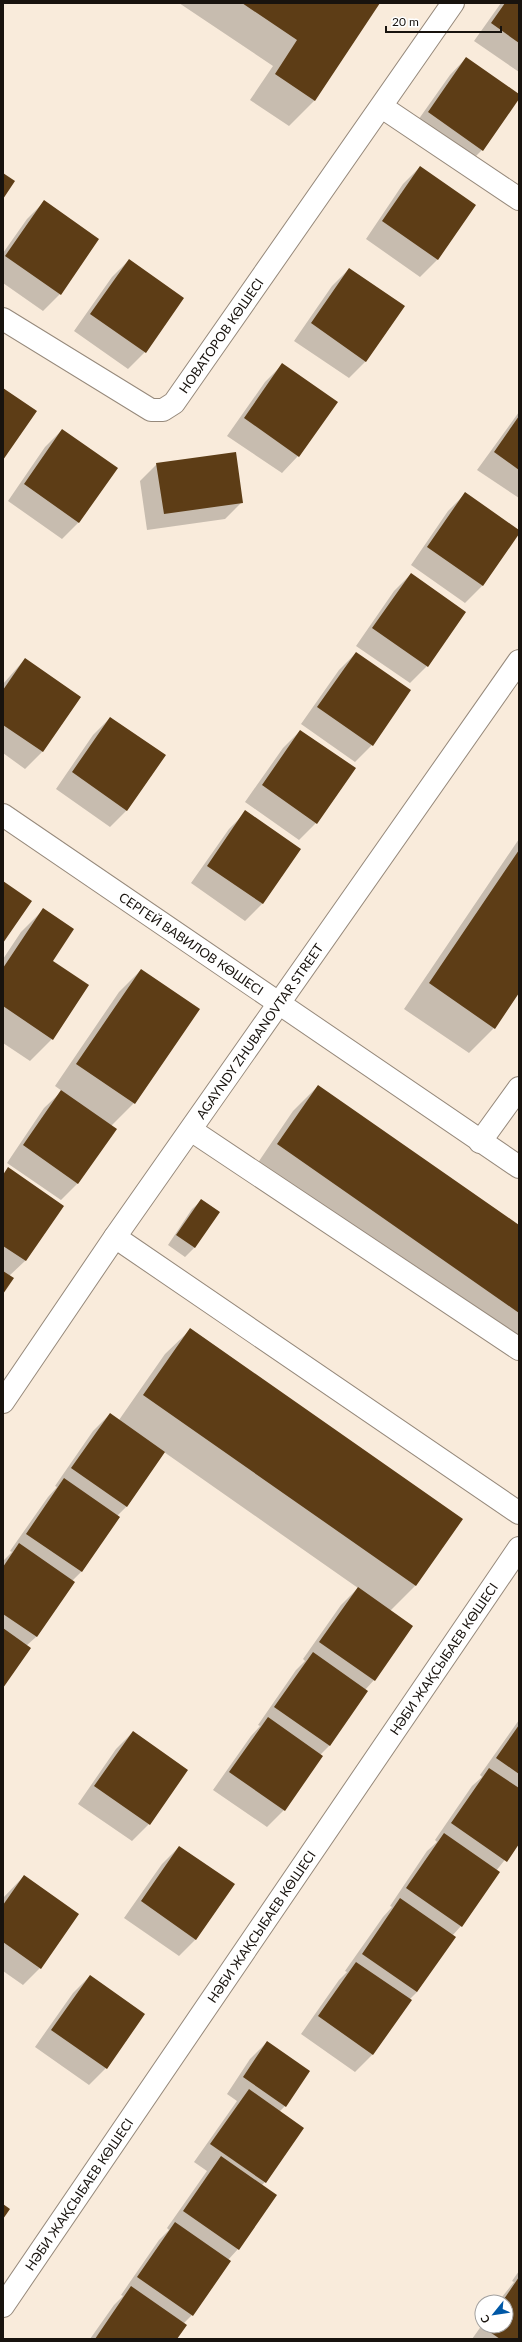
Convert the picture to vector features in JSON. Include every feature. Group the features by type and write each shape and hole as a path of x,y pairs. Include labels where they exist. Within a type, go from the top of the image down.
{"street":[{"name":"НОВАТОРОВ КӨШЕСІ","path":"3,319 151,410 163,410 174,403 454,3"},
{"path":"382,107 519,199"},
{"name":"AGAYNDY ZHUBANOVTAR STREET","path":"3,1402 115,1238 519,661"},
{"name":"СЕРГЕЙ ВАВИЛОВ КӨШЕСІ","path":"3,815 480,1142 519,1167"},
{"path":"480,1142 519,1088"},
{"path":"191,1130 519,1349"},
{"path":"115,1238 519,1513"},
{"name":"НӘБИ ЖАҚСЫБАЕВ КӨШЕСІ","path":"3,2306 519,1548"}],"building":[{"path":"242,3 380,3 315,101 275,74 297,40"},
{"path":"505,3 519,3 519,43 491,23"},
{"path":"466,57 519,94 519,99 483,151 428,112"},
{"path":"420,166 476,205 438,260 382,221"},
{"path":"3,173 15,181 3,199"},
{"path":"44,200 99,239 61,295 5,256"},
{"path":"129,259 184,298 146,353 90,314"},
{"path":"349,268 405,306 366,362 311,323"},
{"path":"282,363 338,402 299,457 244,418"},
{"path":"3,388 37,411 3,460"},
{"path":"519,416 519,470 494,452"},
{"path":"62,429 118,468 79,523 24,484"},
{"path":"236,452 243,503 164,514 156,463"},
{"path":"465,492 519,530 519,534 483,586 427,547"},
{"path":"411,573 466,612 428,667 372,628"},
{"path":"356,652 411,690 373,746 317,707"},
{"path":"25,658 81,697 43,752 3,725 3,690"},
{"path":"110,717 166,755 127,811 72,772"},
{"path":"300,730 356,768 317,824 262,785"},
{"path":"245,810 301,849 263,904 207,866"},
{"path":"519,850 519,993 495,1029 429,983"},
{"path":"3,881 32,901 3,943"},
{"path":"43,908 74,929 53,961 89,985 53,1040 3,1006 3,968"},
{"path":"141,969 200,1009 135,1104 76,1064"},
{"path":"318,1085 519,1225 519,1313 277,1144"},
{"path":"61,1090 117,1129 78,1184 23,1145"},
{"path":"8,1167 64,1206 26,1261 3,1246 3,1175"},
{"path":"201,1199 220,1212 195,1248 176,1235"},
{"path":"3,1271 14,1278 3,1294"},
{"path":"190,1328 463,1519 416,1586 143,1395"},
{"path":"110,1413 165,1452 127,1507 71,1468"},
{"path":"64,1478 120,1517 82,1572 26,1534"},
{"path":"19,1543 75,1582 37,1637 3,1614 3,1567"},
{"path":"358,1587 413,1626 375,1681 319,1642"},
{"path":"3,1628 31,1648 3,1688"},
{"path":"313,1652 368,1691 330,1746 274,1707"},
{"path":"268,1717 323,1756 285,1811 229,1772"},
{"path":"519,1725 519,1774 496,1758"},
{"path":"133,1731 188,1770 150,1825 94,1786"},
{"path":"489,1768 519,1788 519,1844 507,1862 451,1823"},
{"path":"444,1833 500,1872 462,1927 406,1888"},
{"path":"179,1846 235,1884 196,1940 141,1901"},
{"path":"24,1875 79,1914 41,1969 3,1942 3,1905"},
{"path":"400,1898 456,1937 417,1992 362,1954"},
{"path":"356,1962 412,2000 373,2055 318,2016"},
{"path":"90,1975 145,2014 107,2069 51,2030"},
{"path":"267,2041 310,2071 286,2107 243,2077"},
{"path":"249,2089 304,2128 266,2183 210,2144"},
{"path":"221,2156 277,2195 239,2250 183,2211"},
{"path":"3,2204 10,2209 3,2219"},
{"path":"175,2222 231,2261 193,2316 137,2277"},
{"path":"519,2277 519,2339 500,2339 493,2334 514,2334 514,2294 507,2294"},
{"path":"131,2286 187,2325 177,2339 95,2339"}]}
